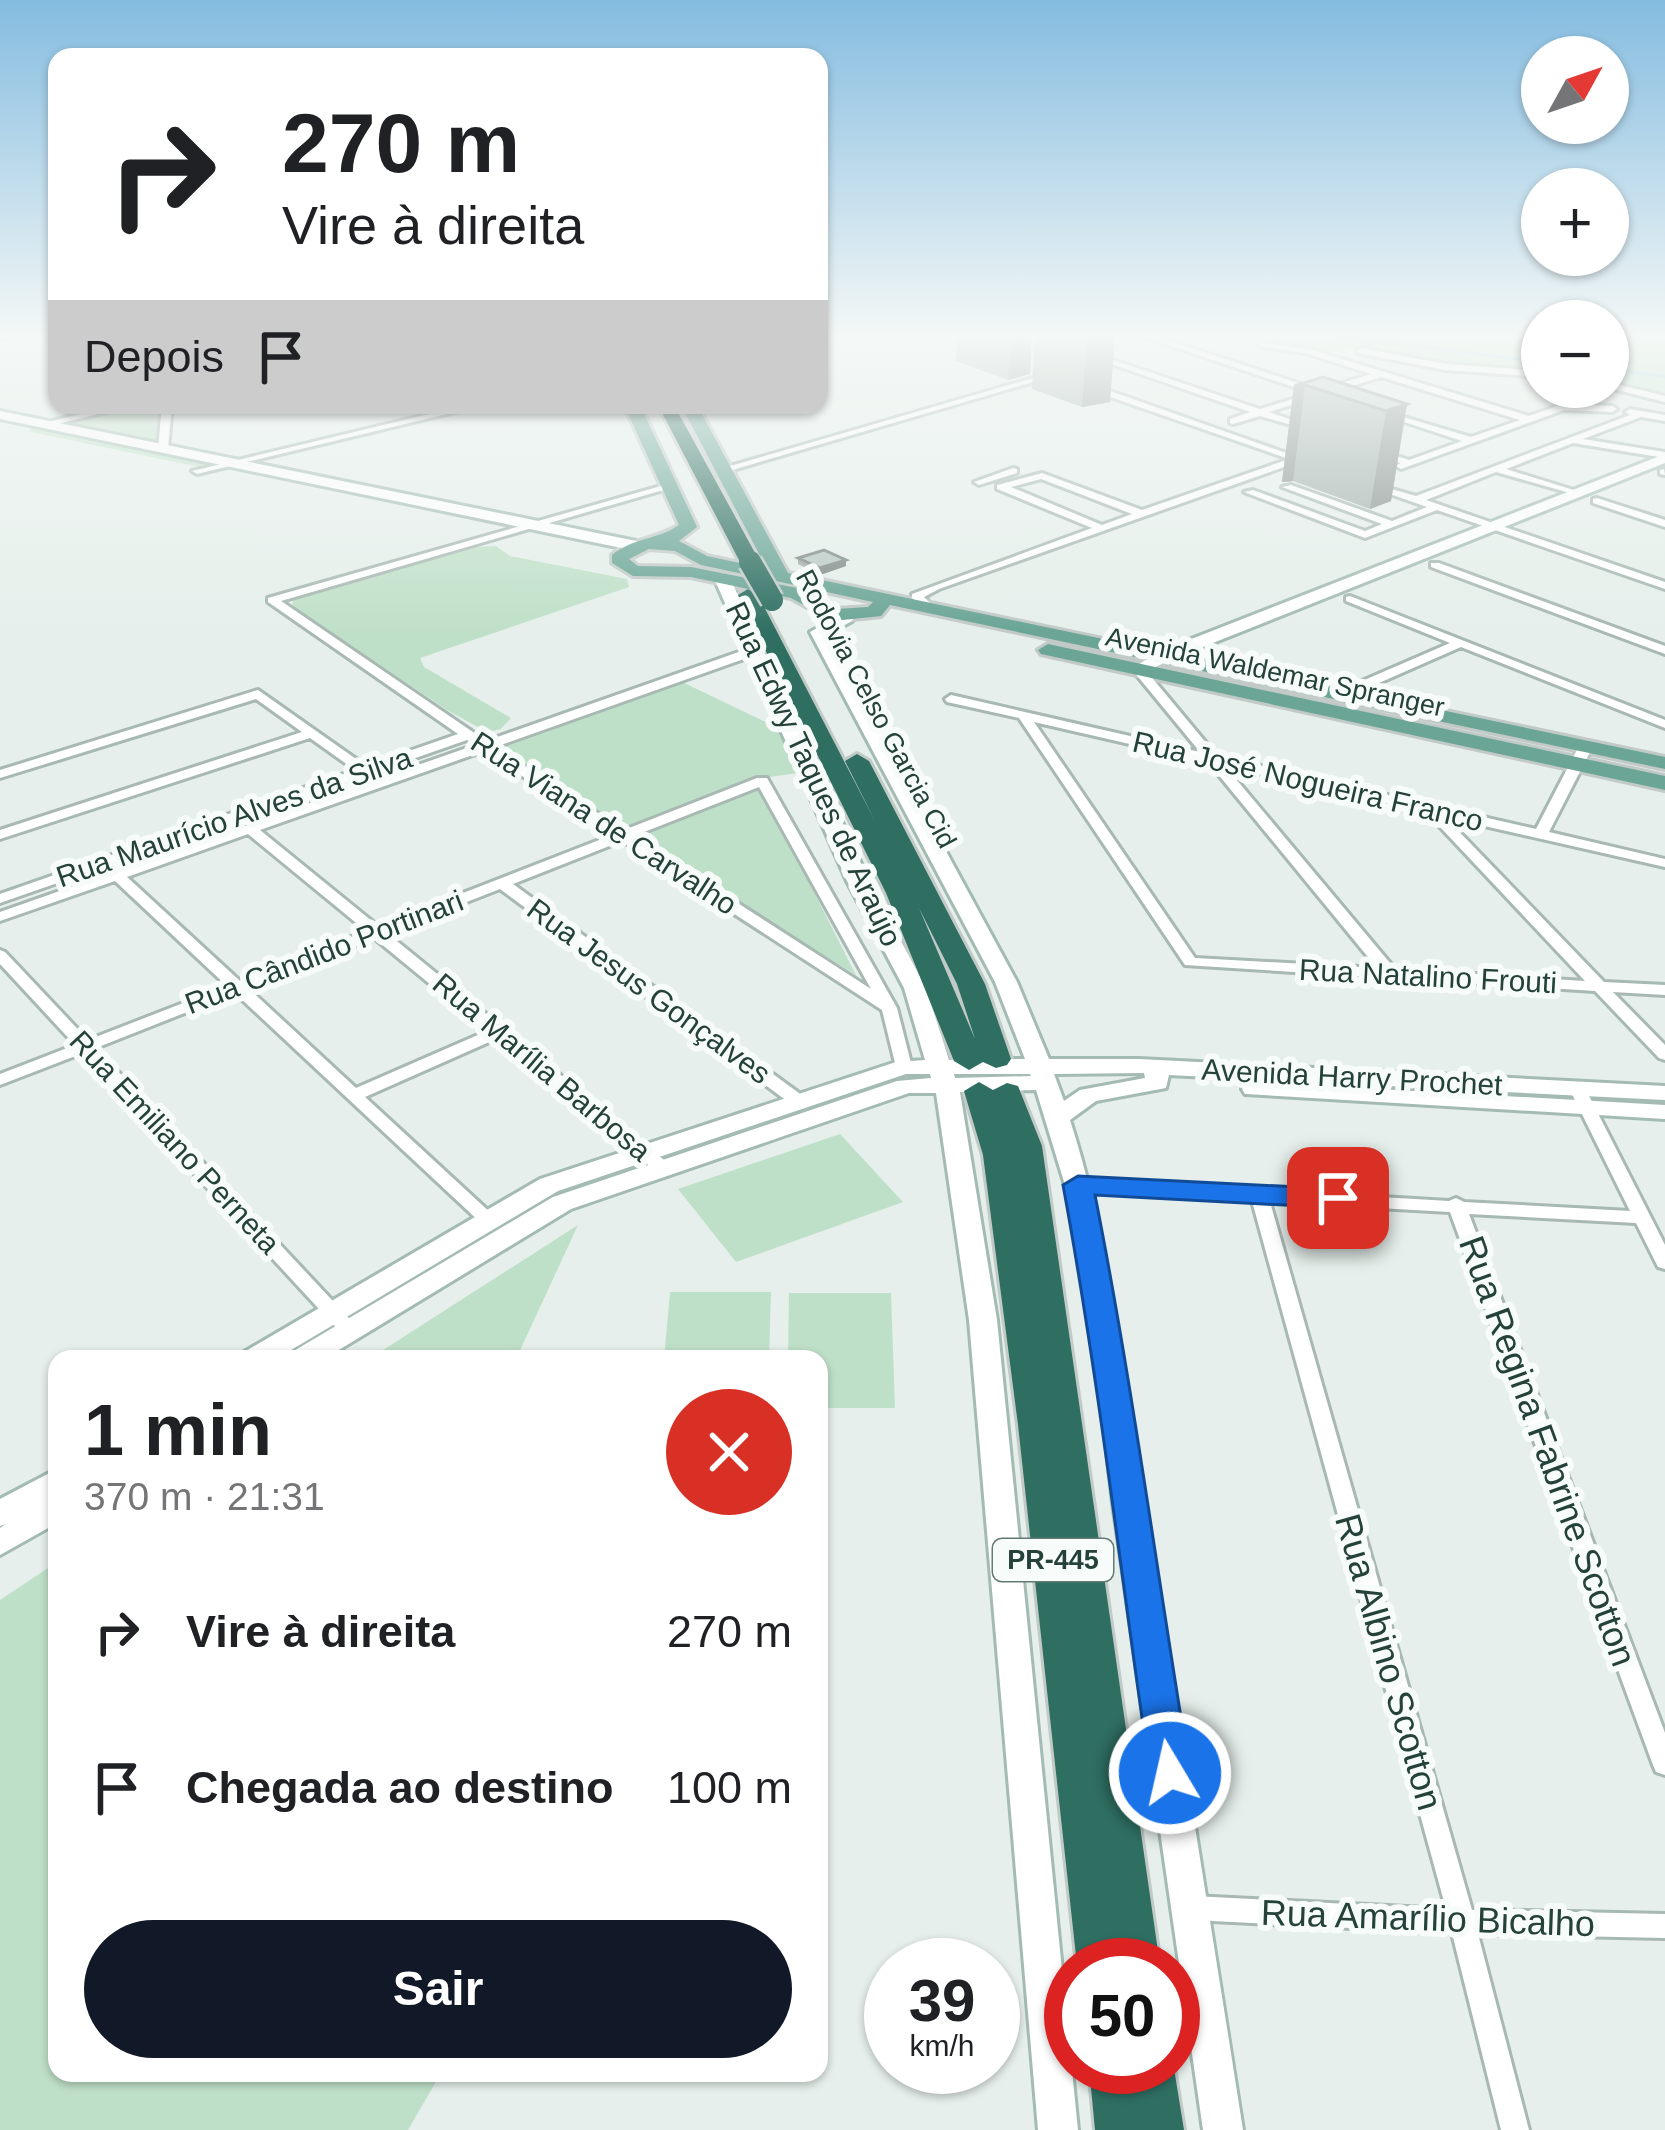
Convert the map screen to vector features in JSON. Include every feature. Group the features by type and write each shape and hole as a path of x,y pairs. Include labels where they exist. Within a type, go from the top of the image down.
{"highway":[{"name":"Rodovia Celso Garcia Cid","path":"665,433 733,566 767,590 971,984 969,1080 999,1155 1098,1938"},
{"name":"Rodovia Celso Garcia Cid","path":"678,433 733,566"},
{"name":"Rodovia Celso Garcia Cid","path":"969,1080 1026,1146 1132,1938"},
{"path":"1117,2094 1121,2130"},
{"path":"1153,2094 1158,2130"}],"main road":[{"path":"648,433 672,486"},
{"path":"705,433 725,469 767,590"},
{"name":"Avenida Waldemar Spranger","path":"664,543 688,527 672,486"},
{"name":"Avenida Waldemar Spranger","path":"618,559 636,546 664,543 690,550 701,560 767,590 877,604 1139,670 1195,662 1581,755 1665,783"},
{"path":"618,559 633,571 733,566 797,594 821,612 846,616"},
{"name":"Avenida Waldemar Spranger","path":"846,616 877,604 925,604 1167,667 1581,755 1665,763"}],"street":[{"path":"22,433 618,559"},
{"path":"92,433 636,546"},
{"path":"164,448 165,433"},
{"path":"197,471 356,433"},
{"path":"725,469 850,433"},
{"path":"1224,433 1317,466"},
{"path":"1449,433 1470,440"},
{"path":"1395,468 1488,433"},
{"path":"1415,500 1593,433"},
{"path":"1575,441 1665,457"},
{"path":"1367,448 1410,463"},
{"path":"1162,699 1167,667 1665,457"},
{"path":"925,604 916,596 920,593 1298,459"},
{"path":"1495,469 1573,494"},
{"path":"979,482 1017,470 1144,515"},
{"path":"1195,662 1665,472"},
{"path":"1036,476 1002,489 1104,529"},
{"path":"1356,479 1665,586"},
{"path":"498,536 672,486"},
{"path":"1287,487 1386,527"},
{"path":"1273,490 1386,527"},
{"path":"1249,492 1365,535 1436,507"},
{"path":"1597,501 1665,524"},
{"name":"Rua Viana de Carvalho","path":"498,536 272,600 475,739 889,1008"},
{"path":"1436,565 1665,650"},
{"name":"Rua Edwy Taques de Araújo","path":"733,566 754,651 858,880 906,969"},
{"path":"1350,599 1665,724"},
{"path":"846,616 819,632 1006,982 1043,1074 1078,1185 1109,1346 1128,1503 1223,2130"},
{"path":"1343,694 1460,643"},
{"path":"0,917 252,830 475,739 754,651"},
{"path":"1139,670 1391,975"},
{"path":"0,774 258,694 366,772"},
{"name":"Rua José Nogueira Franco","path":"951,698 1665,863"},
{"name":"Rua Natalino Frouti","path":"1025,718 1190,962 1665,990"},
{"path":"0,835 311,733"},
{"name":"Rua Maurício Alves da Silva","path":"0,899 475,739"},
{"path":"1540,835 1581,755"},
{"name":"Rua Cândido Portinari","path":"0,1080 763,781 889,1008"},
{"path":"1431,810 1665,1055"},
{"name":"Rua Marília Barbosa","path":"252,830 653,1160"},
{"path":"1646,859 1665,876"},
{"path":"118,876 487,1219"},
{"name":"Rua Jesus Gonçalves","path":"502,883 797,1100"},
{"name":"Rua Emiliano Perneta","path":"0,955 341,1320"},
{"name":"Rodovia Celso Garcia Cid","path":"906,969 969,1080 959,1149 983,1320 1058,2130"},
{"path":"889,1008 905,1076"},
{"path":"353,1096 501,1031"},
{"path":"1028,1036 1080,1055 1142,1061 1157,1076 1089,1095 1056,1118"},
{"name":"Avenida Harry Prochet","path":"905,1076 969,1080 1043,1074 1157,1076 1581,1098 1665,1093"},
{"path":"274,1350 653,1160 797,1100 905,1076"},
{"path":"311,1350 341,1320 487,1219 549,1185 653,1160 905,1076"},
{"path":"1581,1098 1665,1263"},
{"name":"Avenida Harry Prochet","path":"1581,1098 1665,1112"},
{"path":"1078,1185 1644,1218"},
{"name":"Rua Albino Scotton","path":"1259,1195 1462,1922 1515,2130"},
{"name":"Rua Regina Fabrine Scotton","path":"1456,1204 1665,1765"},
{"path":"0,1514 48,1485"},
{"path":"0,1544 48,1514"},
{"name":"Rua Amarílio Bicalho","path":"1192,1908 1462,1922 1665,1926"}],"green space":[{"path":"38,433 76,433 211,463 199,467"},
{"path":"115,433 162,433 162,439 147,441"},
{"path":"496,546 510,556 627,579 629,587 420,658 424,667 511,718 501,729 487,732 447,710 292,606 293,600 475,547"},
{"path":"678,680 778,728 798,773 762,778 622,831 491,744"},
{"path":"760,786 856,975 631,837"},
{"path":"840,1134 903,1202 736,1262 678,1189"},
{"path":"578,1225 520,1350 383,1350"},
{"path":"670,1292 771,1292 769,1350 665,1350"},
{"path":"789,1293 891,1293 895,1408 828,1408 828,1350 788,1350"},
{"path":"48,1568 48,2082 436,2082 408,2130 0,2130 0,1600"}],"building":[{"path":"824,550 846,560 820,568 798,558"}],"route":[{"path":"1170,1773 1109,1346 1078,1185 1338,1198"}]}
